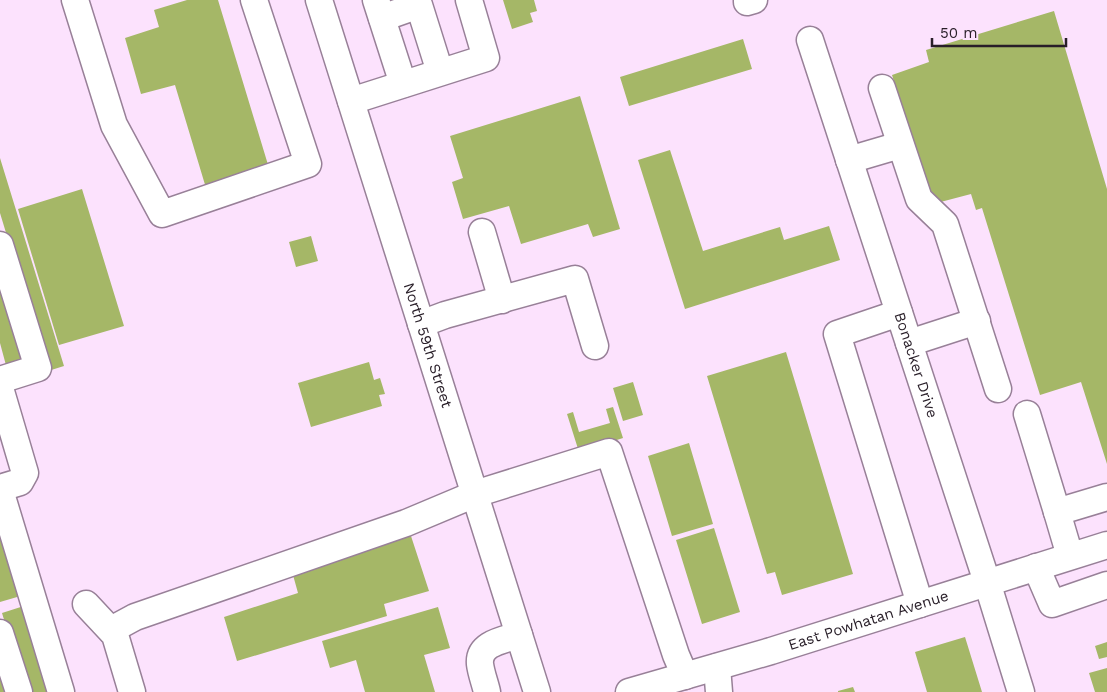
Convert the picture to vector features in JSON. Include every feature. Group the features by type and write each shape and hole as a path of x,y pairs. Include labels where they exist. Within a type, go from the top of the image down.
{"street":[{"path":"75,0 114,125 162,214 308,164 254,0"},
{"name":"North 59th Street","path":"319,0 537,692"},
{"path":"351,101 486,58 469,0"},
{"path":"747,0 747,2 754,0"},
{"path":"403,84 379,9 428,2 440,72"},
{"name":"Bonacker Drive","path":"810,40 988,582 1021,692"},
{"path":"882,88 919,198 946,224 998,389"},
{"path":"849,160 900,145"},
{"path":"482,232 502,300"},
{"path":"0,245 38,368 1,394 7,437 25,473 20,482 0,489 61,692"},
{"path":"421,324 575,279 595,346"},
{"path":"899,312 837,334 920,604"},
{"path":"909,343 977,321"},
{"path":"1027,414 1070,556"},
{"path":"111,630 135,617 397,526 474,494 609,452 676,655 685,676"},
{"path":"1057,512 1107,496"},
{"name":"East Powhatan Avenue","path":"629,692 685,676 718,679 920,604 1107,545"},
{"path":"1036,567 1052,604 1107,585"},
{"path":"86,604 115,635 132,692"},
{"path":"0,633 19,692"},
{"path":"487,692 480,664 482,652 488,646 519,635"}],"building":[{"path":"187,0 218,0 269,168 206,188 175,85 141,94 125,38 159,27 154,10"},
{"path":"503,0 534,0 537,11 530,13 533,22 512,29"},
{"path":"1054,11 1107,189 1107,464 1081,382 1040,395 982,208 976,210 971,194 933,204 892,75 929,62 926,50"},
{"path":"743,39 752,69 629,106 620,77"},
{"path":"580,96 620,229 593,237 588,224 521,244 509,206 463,219 452,182 463,178 450,136"},
{"path":"670,150 703,251 780,227 784,240 829,226 840,260 685,309 638,160"},
{"path":"0,158 64,366 48,371 0,213"},
{"path":"82,189 124,326 59,345 18,209"},
{"path":"311,236 318,261 296,267 289,242"},
{"path":"0,267 28,363 7,369 0,343"},
{"path":"786,352 853,574 782,595 775,572 767,574 707,376"},
{"path":"369,362 374,380 380,378 385,394 379,395 382,406 311,427 298,383"},
{"path":"633,382 643,415 623,421 613,388"},
{"path":"613,407 623,438 579,452 567,414 573,412 579,432 610,423 606,409"},
{"path":"689,443 713,524 672,536 648,456"},
{"path":"0,517 24,595 0,602"},
{"path":"714,528 740,612 702,624 676,540"},
{"path":"411,536 429,591 384,604 387,616 237,661 224,617 298,593 293,575"},
{"path":"27,605 53,692 26,692 2,613"},
{"path":"438,607 450,648 424,655 435,692 365,692 356,660 330,668 322,641"},
{"path":"965,637 982,692 927,692 915,652"},
{"path":"1107,642 1107,657 1099,659 1095,646"},
{"path":"1107,668 1107,692 1095,692 1089,673"},
{"path":"0,670 7,692 0,692"},
{"path":"853,687 855,692 838,692 838,691"}]}
